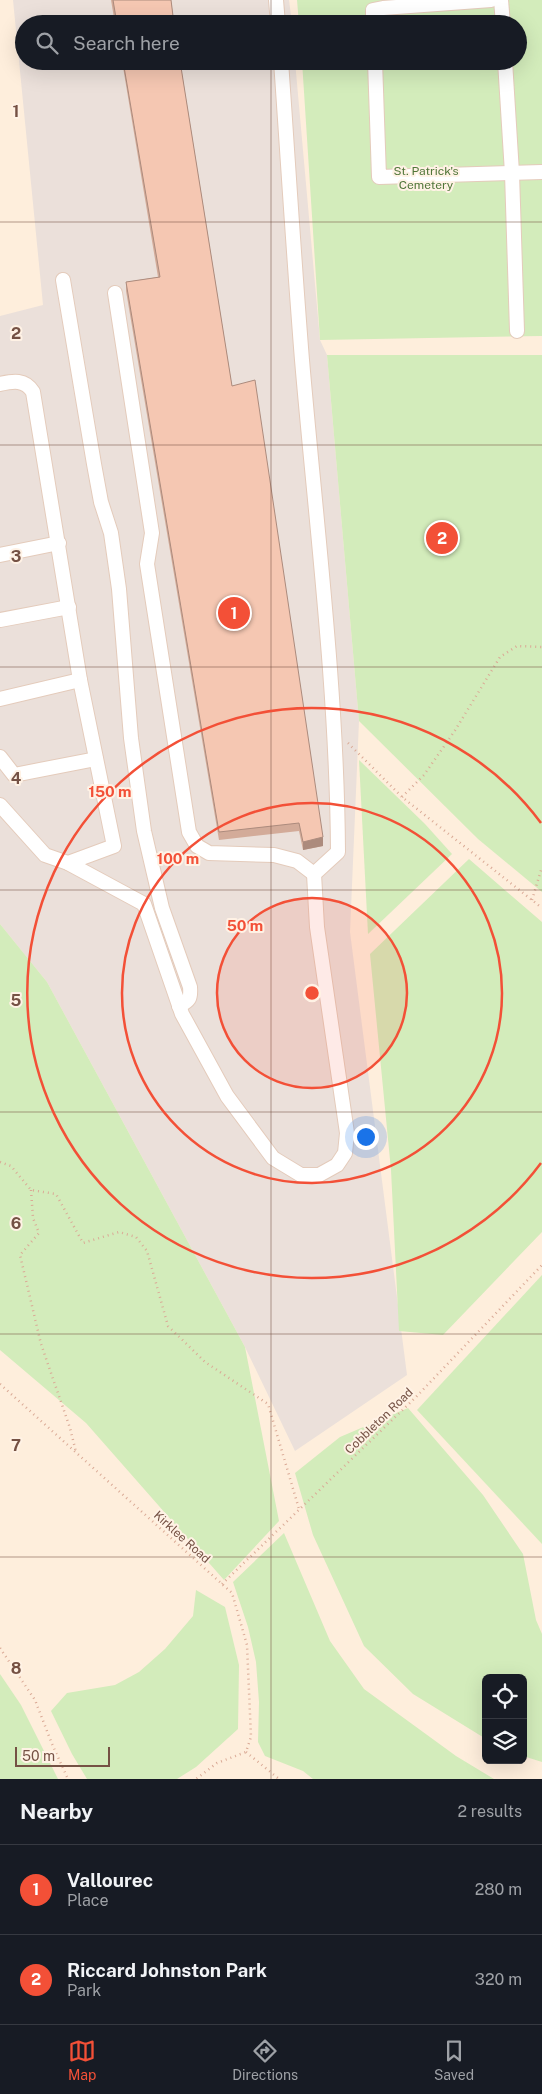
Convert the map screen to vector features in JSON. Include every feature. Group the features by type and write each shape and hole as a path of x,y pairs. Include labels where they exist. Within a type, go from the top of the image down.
{"lane":[{"path":"276,0 277,15"},
{"path":"373,15 373,10 383,8 491,0"},
{"path":"501,0 502,15"},
{"path":"281,70 302,359 325,600 333,728 338,852 314,874"},
{"path":"374,70 379,177 542,172"},
{"path":"506,70 512,173 517,331"},
{"path":"63,280 94,464 113,542 119,589 132,746 144,831 162,908 190,988 191,996 188,1001 179,1006"},
{"path":"0,805 45,855 68,863 144,904 179,1006 227,1096 273,1158 302,1175 319,1175 336,1165 345,1153 347,1133 317,927 314,874 297,861 274,855 209,853 198,846 189,832 147,564 152,533 115,293"},
{"path":"0,384 17,381 29,385 33,392 80,680 114,846 68,863"},
{"path":"0,555 59,543"},
{"path":"0,620 69,607"},
{"path":"0,698 80,680"},
{"path":"0,757 14,774 96,759"}],"path":[{"path":"402,797 424,775 454,732 500,658 517,646 542,647"},
{"path":"333,728 402,797 542,908"},
{"path":"532,900 542,867"},
{"path":"0,1162 11,1166 31,1190 33,1218 39,1233 20,1254 41,1344 70,1428 76,1452"},
{"path":"31,1190 56,1194 82,1243 119,1232 136,1237 146,1251 168,1326 205,1362 268,1404 299,1509"},
{"name":"Cobbleton Road","path":"222,1584 416,1397 542,1265"},
{"name":"Kirklee Road","path":"0,1384 232,1594 247,1645 252,1737 246,1752"},
{"path":"0,1648 35,1700 68,1779"},
{"path":"196,1779 217,1763 246,1752 279,1779"}],"shaded area":[{"path":"13,0 289,0 291,15 15,15 15,20"},
{"path":"20,70 296,70 320,340 327,355 359,721 350,932 407,1375 295,1451 245,1347 47,982 0,924 0,316 43,305"}],"green space":[{"name":"St. Patrick's Cemetery","path":"297,0 542,0 542,336 320,340 303,70 527,70 527,15 298,15"},
{"path":"327,355 542,355 542,892 478,839 359,721"},
{"path":"359,760 425,824 452,854 368,934"},
{"path":"469,859 542,922 542,1232 443,1335 399,1331 391,1170 370,954"},
{"path":"0,924 47,982 245,1347 279,1521 224,1580 86,1423 0,1350"},
{"path":"542,1275 542,1544 417,1410"},
{"path":"408,1408 483,1495 523,1554 536,1620 542,1634 542,1762 527,1757 527,1674 482,1674 482,1737 413,1694 364,1646 313,1535 295,1473 340,1437"},
{"path":"284,1533 330,1641 364,1689 456,1756 494,1779 313,1779 303,1771 265,1756 258,1742 259,1702 256,1662 248,1627 233,1582"},
{"path":"196,1590 225,1607 239,1665 238,1729 196,1767 177,1779 87,1779 72,1754 51,1711 67,1693 115,1685 139,1672 165,1649 193,1616"},
{"path":"0,1674 21,1705 58,1779 0,1779"}],"building":[{"path":"113,0 171,0 173,15 116,15"},
{"path":"125,70 181,70 232,386 255,380 323,837 303,842 299,823 219,832 126,282 160,277"}],"place":[{"name":"Riccard Johnston Park","path":"442,538"},
{"name":"Vallourec","path":"234,613"}]}
